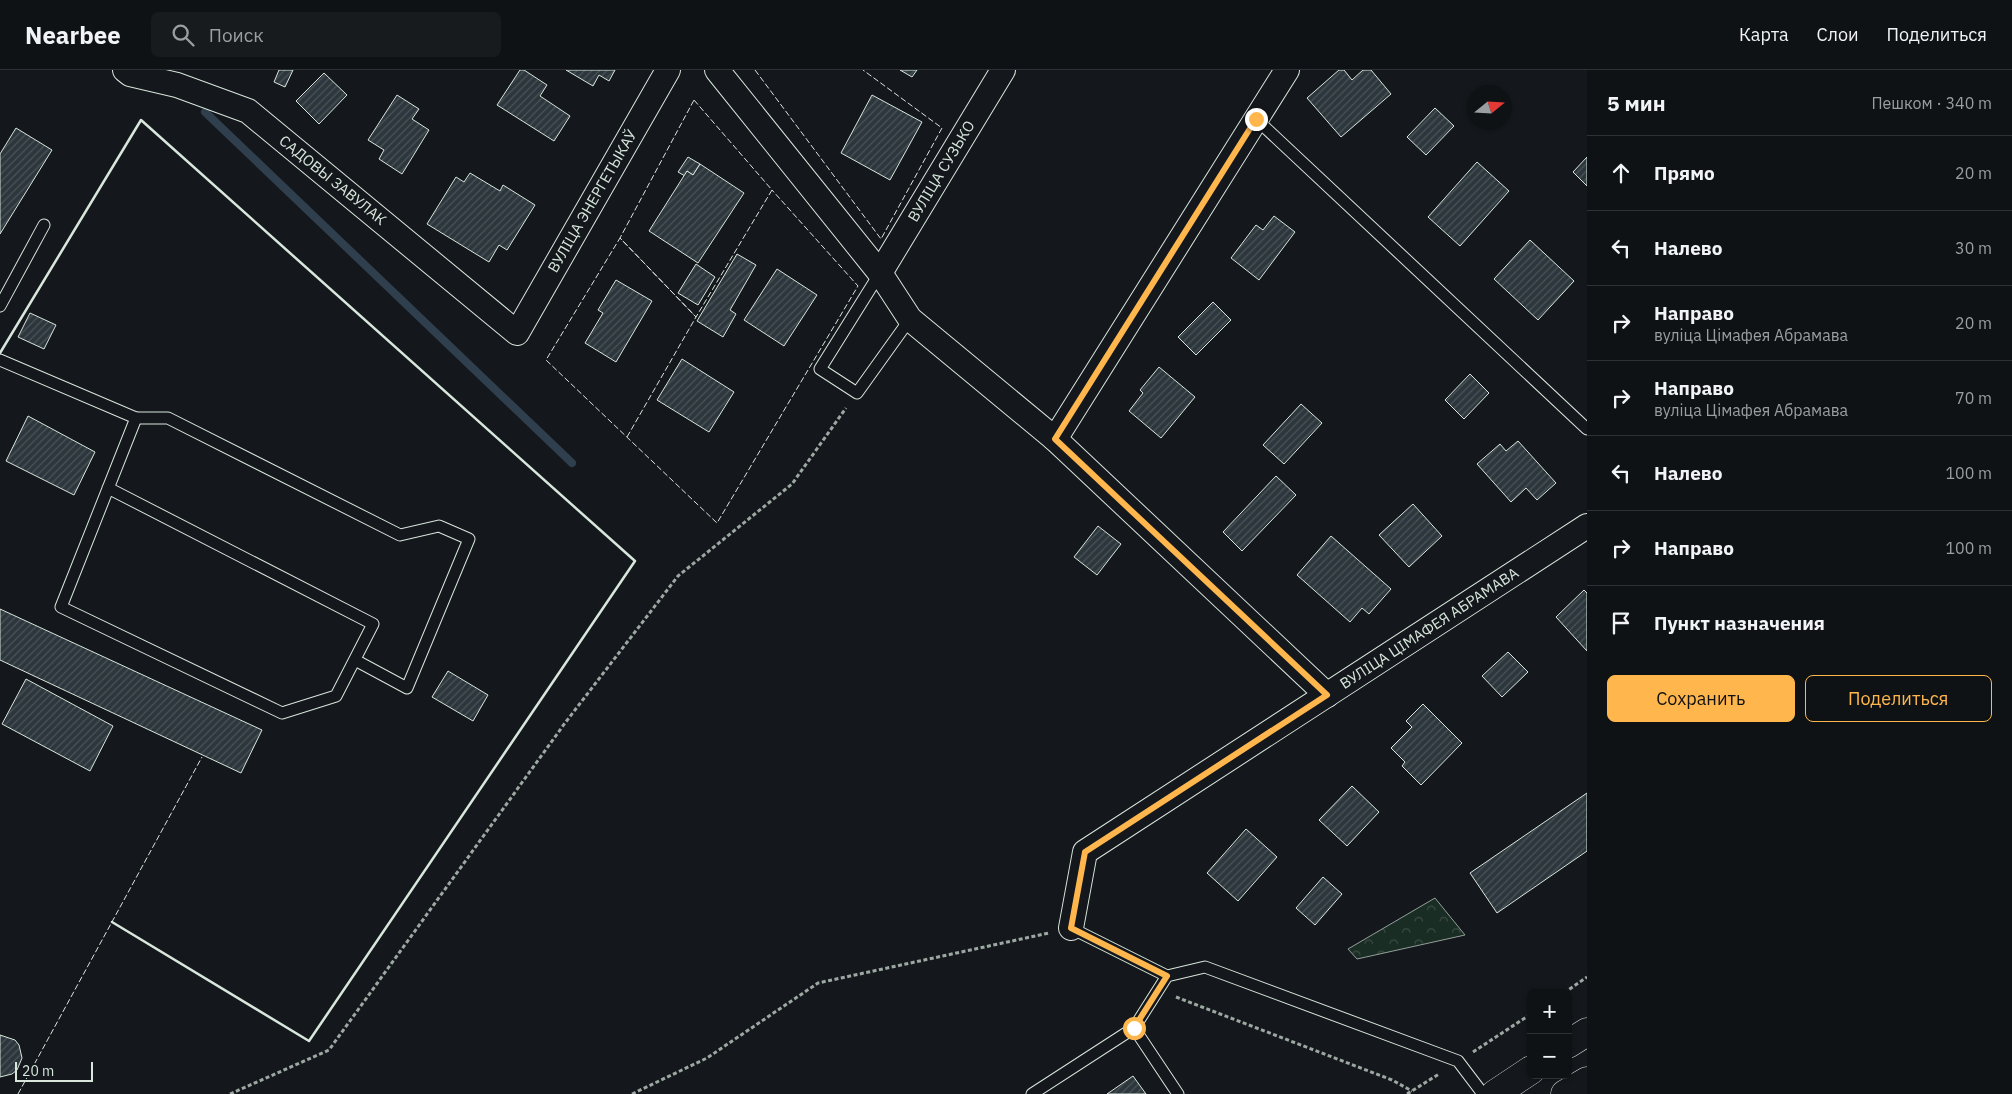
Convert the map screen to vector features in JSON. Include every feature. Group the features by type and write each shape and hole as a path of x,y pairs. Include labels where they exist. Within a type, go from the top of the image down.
{"main road":[{"path":"1572,1041 1587,1032"},
{"path":"1495,1094 1527,1073"},
{"path":"1565,1094 1587,1081"}],"street":[{"name":"САДОВЫ ЗАВУЛАК","path":"125,70 130,74 177,85 248,111 517,333"},
{"name":"ВУЛІЦА ЭНЕРГЕТЫКАЎ","path":"517,333 668,70"},
{"path":"717,70 880,273 910,319 1055,439 1327,695"},
{"name":"ВУЛІЦА СУЗЬКО","path":"880,273 1003,70"},
{"path":"1055,439 1287,70"},
{"name":"ВУЛІЦА ЦІМАФЕЯ АБРАМАВА","path":"1071,928 1085,852 1587,526"}],"lane":[{"path":"1256,119 1587,429"},
{"path":"0,306 44,225"},
{"path":"880,273 820,369 857,393 910,319"},
{"path":"0,360 136,418 168,418 400,534 439,526 469,539 407,688 355,660"},
{"path":"108,488 373,624 336,696 282,713 61,607 108,488 136,418"},
{"path":"1071,928 1167,976 1205,967 1458,1061 1483,1094"},
{"path":"1032,1094 1134,1028 1167,976"},
{"path":"1134,1028 1178,1094"}],"path":[{"path":"230,1094 329,1050 565,723 678,576 792,484 857,393"},
{"path":"632,1094 708,1058 818,983 1071,928"},
{"path":"1570,989 1587,978"},
{"path":"1158,990 1392,1080 1412,1091"}],"green space":[{"path":"1435,898 1465,935 1357,959 1348,949"}],"building":[{"path":"279,70 293,70 285,87 274,82"},
{"path":"520,70 524,70 547,85 540,96 570,116 554,141 497,105"},
{"path":"566,70 615,70 609,81 599,75 593,86"},
{"path":"900,70 917,70 912,77"},
{"path":"1339,70 1344,70 1352,80 1363,70 1371,70 1391,94 1341,137 1307,98"},
{"path":"324,73 347,95 319,124 296,101"},
{"path":"397,95 419,109 412,119 429,130 402,174 379,159 384,150 368,140"},
{"path":"872,95 922,122 890,180 841,153"},
{"path":"1435,108 1454,126 1426,155 1407,137"},
{"path":"16,128 52,150 0,234 0,154"},
{"path":"688,157 700,164 693,175 687,171 685,176 678,172"},
{"path":"1587,157 1587,186 1573,172"},
{"path":"1477,162 1509,191 1460,246 1428,217"},
{"path":"700,164 744,193 698,263 649,231 687,171 693,175"},
{"path":"470,173 500,191 503,185 535,205 507,250 499,245 489,262 427,224 456,177 464,182"},
{"path":"1274,216 1295,232 1259,280 1231,258 1256,225 1263,230"},
{"path":"1530,240 1574,281 1538,320 1494,279"},
{"path":"737,254 756,265 730,310 736,314 723,337 697,321"},
{"path":"696,264 715,277 698,305 678,293"},
{"path":"777,269 817,295 784,346 744,320"},
{"path":"616,280 652,301 616,362 585,343 603,313 598,310"},
{"path":"1213,302 1231,320 1196,355 1178,337"},
{"path":"30,313 56,325 44,349 18,337"},
{"path":"682,359 734,392 709,432 657,400"},
{"path":"1159,367 1195,397 1161,438 1129,411 1143,393 1140,390"},
{"path":"1470,374 1489,393 1464,419 1445,400"},
{"path":"1301,404 1322,423 1284,464 1263,445"},
{"path":"28,416 95,452 74,495 6,461"},
{"path":"1518,441 1556,483 1537,500 1526,488 1511,502 1477,464 1500,444 1506,451"},
{"path":"1276,476 1296,495 1242,551 1223,532"},
{"path":"1413,504 1442,536 1409,567 1379,535"},
{"path":"1098,526 1121,544 1097,575 1074,557"},
{"path":"1331,536 1391,589 1369,614 1362,608 1350,622 1297,575"},
{"path":"1584,590 1587,593 1587,651 1556,617"},
{"path":"0,609 262,730 241,773 0,660"},
{"path":"1508,652 1528,672 1502,697 1482,676"},
{"path":"448,671 488,695 473,721 432,697"},
{"path":"26,679 113,726 90,771 2,724"},
{"path":"1423,704 1462,743 1421,785 1402,766 1405,762 1391,748 1412,727 1406,721"},
{"path":"1352,786 1379,812 1347,846 1319,820"},
{"path":"1587,793 1587,851 1497,913 1470,873"},
{"path":"1246,829 1277,857 1238,901 1207,873"},
{"path":"1323,877 1342,894 1315,925 1296,908"},
{"path":"0,1035 15,1040 19,1045 22,1058 17,1070 12,1074 0,1077"},
{"path":"1133,1076 1146,1094 1107,1094"}],"waterway":[{"path":"205,112 572,463"}],"fence":[{"path":"755,70 881,239 942,128 863,70"},
{"path":"694,100 772,190 696,317 620,238 694,100"},
{"path":"627,437 696,317 620,238 546,360 717,523 858,286 772,190"},
{"path":"18,1094 202,757"}],"wall":[{"path":"0,353 141,120 635,561 309,1041 112,922"}],"route":[{"path":"1134,1028 1167,976 1071,928 1085,852 1327,695 1055,439 1256,119"}]}
